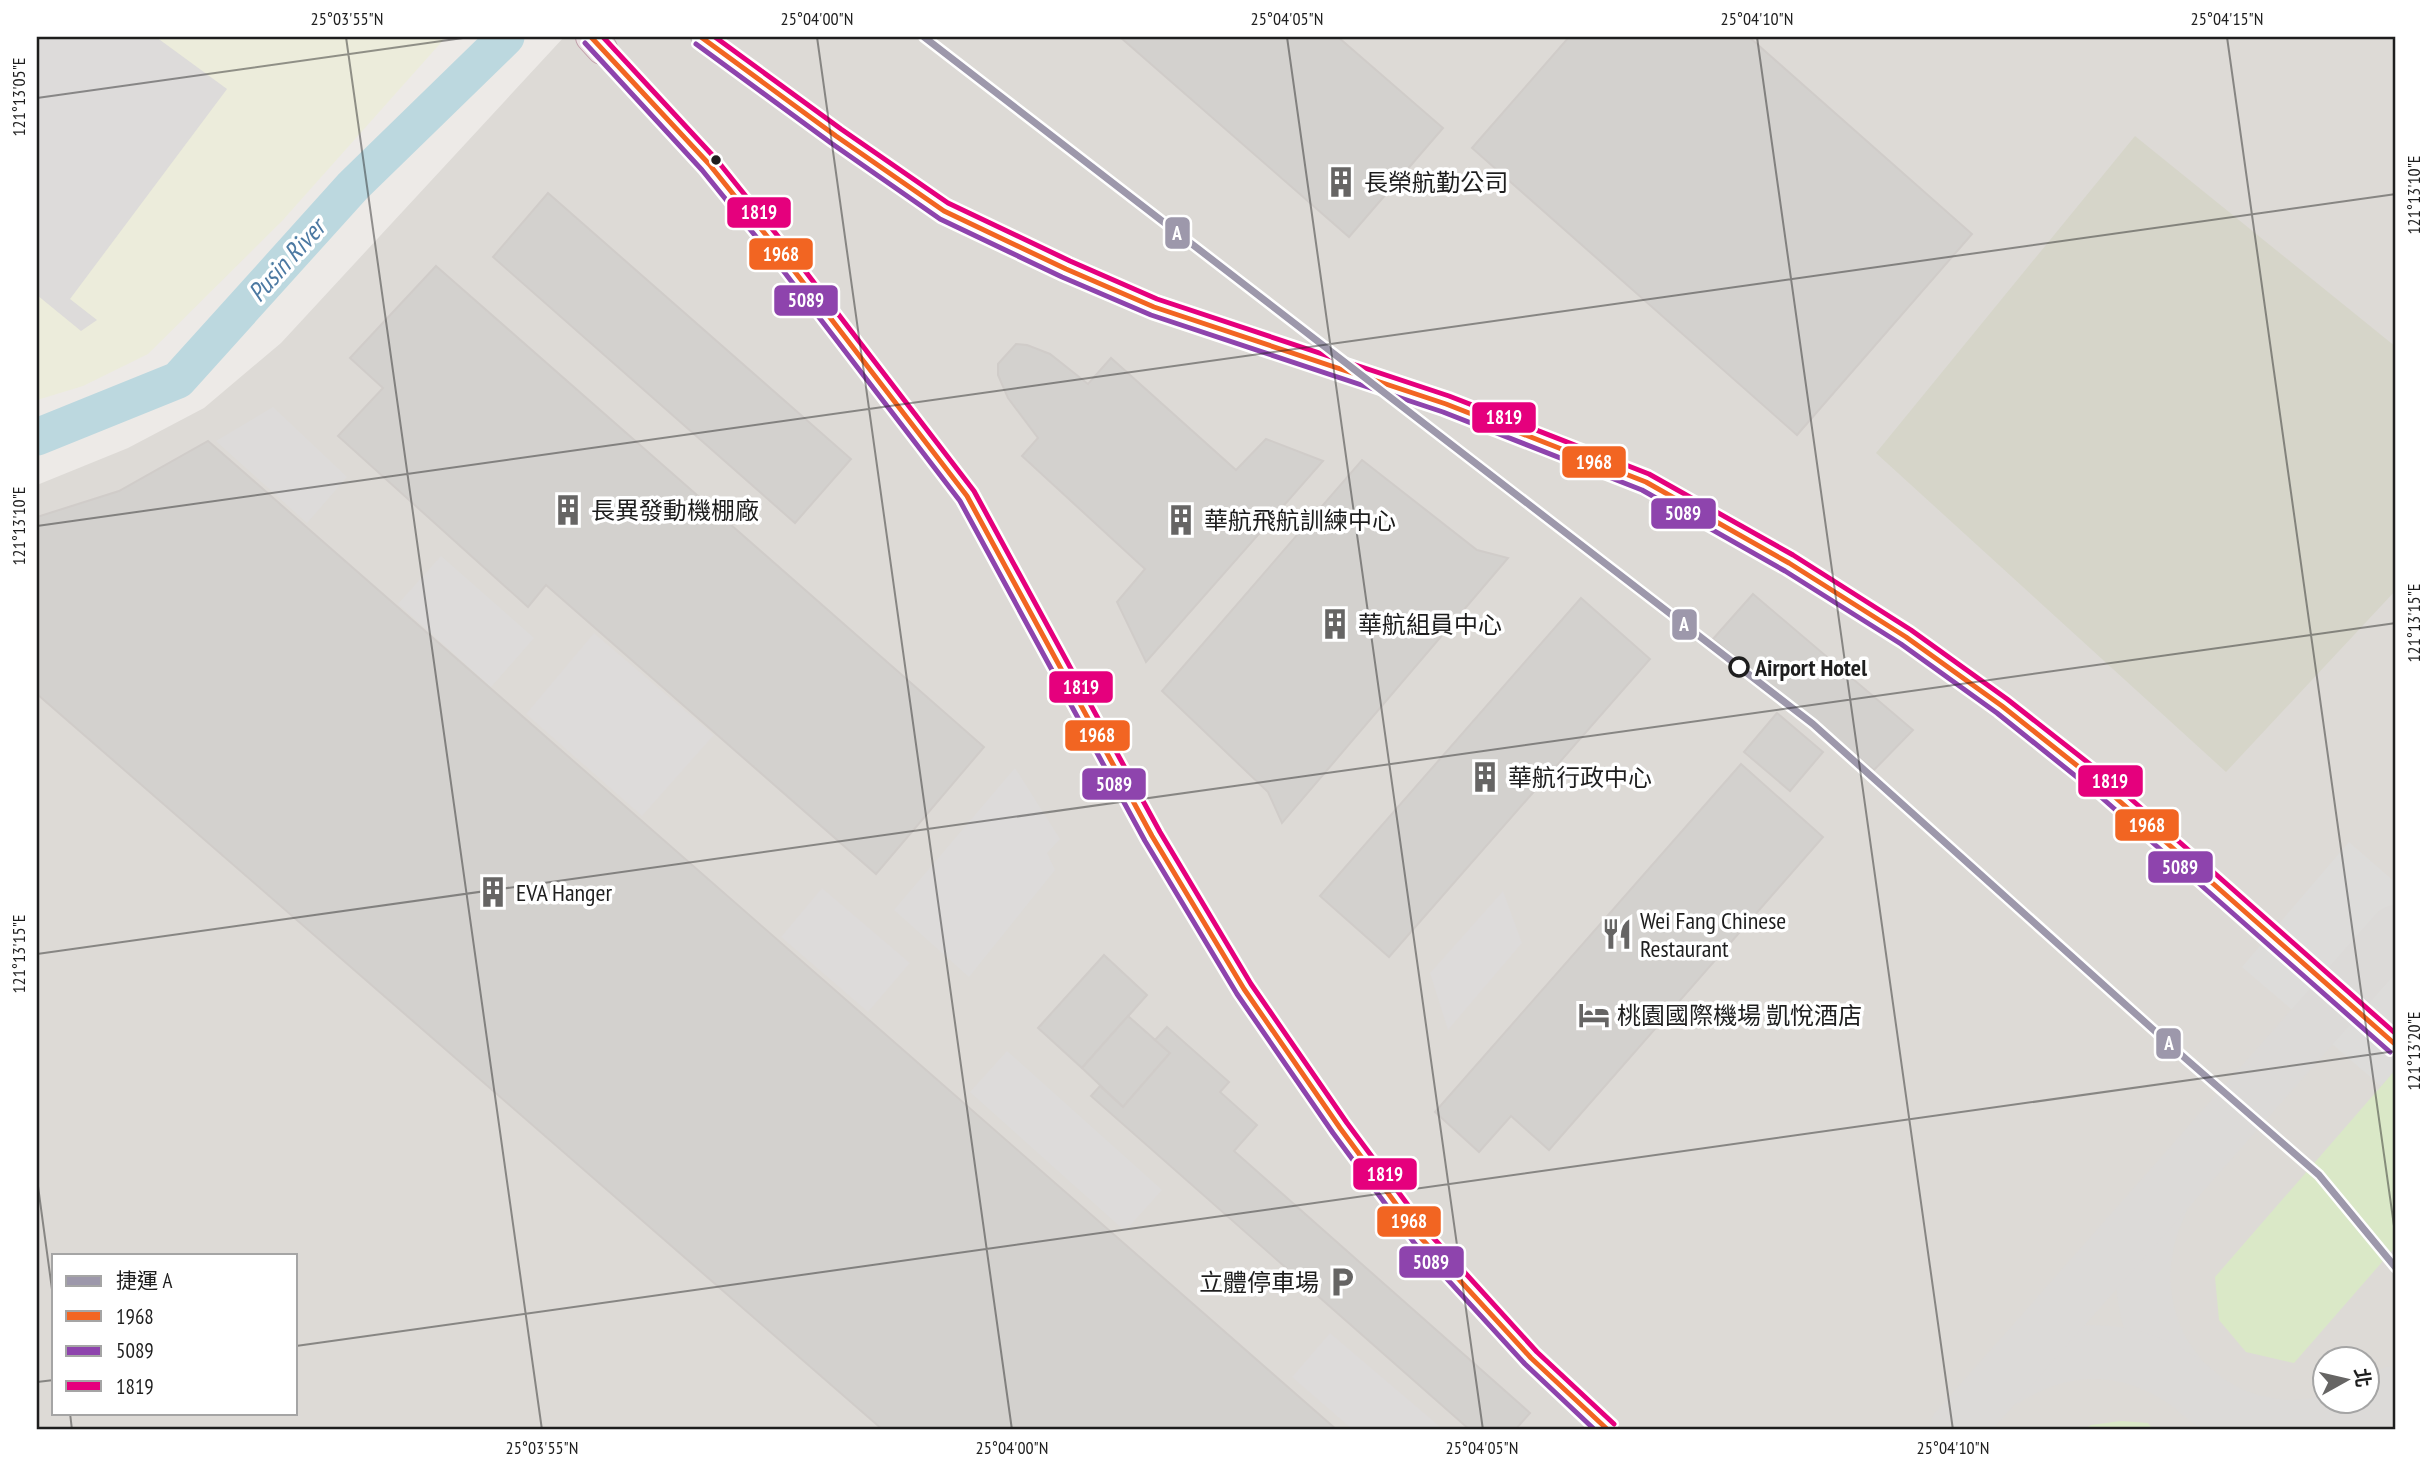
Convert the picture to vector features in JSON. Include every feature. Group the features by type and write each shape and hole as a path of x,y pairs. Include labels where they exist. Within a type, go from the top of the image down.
{"street":[{"path":"701,37 836,136 956,217 1154,307 1446,404 1646,482 1789,563 1906,637 2002,706 2099,783 2396,1045"},
{"path":"597,43 709,164 782,254 967,496 1152,836 1244,989 1340,1128 1421,1238 1531,1358 1608,1430"}],"shaded area":[{"path":"37,37 156,37 227,89 70,299 97,320 81,331 37,295"},
{"path":"564,37 2396,37 2396,1430 37,1430 37,485 128,448 204,408 281,343"},
{"path":"2135,136 2396,347 2396,590 2226,772 1876,453"},
{"path":"273,407 347,477 307,523 216,441"},
{"path":"441,556 534,638 491,687 398,604"},
{"path":"594,633 714,735 642,816 526,714"},
{"path":"1015,768 1060,839 1047,853 1055,870 969,977 894,910"},
{"path":"822,888 910,963 868,1012 781,937"},
{"path":"1503,891 1522,943 1448,1030 1430,973"},
{"path":"1007,1051 1162,1190 1125,1231 970,1092"},
{"path":"1330,1333 1444,1430 1353,1430 1292,1377"}],"green space":[{"path":"37,37 446,37 282,221 148,354 83,386 37,400"},
{"path":"2396,1069 2396,1246 2294,1363 2246,1352 2219,1320 2215,1277"},
{"path":"2121,1421 2148,1423 2154,1430 2083,1430 2091,1425"}],"pier":[{"path":"2349,842 2396,883 2396,1069 2381,1086 2242,967"}],"building":[{"name":"長榮航勤公司","path":"1120,37 1338,37 1443,128 1349,237"},
{"path":"1569,37 1749,37 1972,234 1797,435 1472,148"},
{"path":"548,193 851,459 795,523 493,257"},
{"name":"長異發動機棚廠","path":"436,266 984,747 876,874 546,585 528,607 338,436 383,388 350,358"},
{"name":"華航飛航訓練中心","path":"1016,344 1027,345 1050,354 1088,384 1111,358 1236,470 1266,439 1323,461 1146,662 1117,602 1145,569 1022,456 1038,438 1008,398 998,375 998,364"},
{"name":"EVA Hanger","path":"208,441 1337,1430 883,1430 37,694 37,517 119,491"},
{"name":"華航組員中心","path":"1362,460 1477,550 1508,558 1282,823 1268,792 1162,691"},
{"path":"1753,594 1913,730 1874,770 1713,639"},
{"name":"華航行政中心","path":"1581,598 1650,659 1389,957 1320,896"},
{"path":"1777,713 1823,752 1790,791 1744,752"},
{"name":"桃園國際機場 凱悅酒店","path":"1741,764 1823,837 1549,1150 1511,1116 1479,1152 1435,1112"},
{"path":"1104,955 1147,995 1082,1068 1038,1028"},
{"path":"1128,1016 1170,1053 1123,1107 1082,1068"},
{"name":"立體停車場","path":"1167,1027 1229,1082 1220,1092 1257,1125 1234,1151 1530,1413 1515,1430 1470,1430 1091,1096 1100,1086 1123,1107 1170,1053 1155,1040"}],"waterway":[{"name":"Pusin River","path":"37,437 178,380 353,186 506,37"}],"taxiway":[{"path":"1956,1430 2396,932"},
{"path":"2160,1205 2148,1239 2143,1274 2144,1292 2147,1310 2159,1344 2183,1380"},
{"path":"2006,1379 2028,1367 2072,1354 2117,1354 2160,1368 2232,1414 2259,1423 2293,1427 2338,1419 2394,1393"}],"metro line":[{"name":"A","path":"924,37 1813,724 2319,1175 2396,1268"}],"transit line":[{"name":"1968","path":"591,37 709,164 967,496 1152,836 1244,989 1340,1128 1421,1238 1531,1358 1608,1430"},
{"name":"1819","path":"603,37 716,159 974,491 1160,832 1251,984 1347,1123 1428,1232 1537,1352 1614,1424"},
{"name":"1968","path":"701,37 944,211 1154,307 1446,404 1646,482 1789,563 1906,637 2002,706 2099,783 2396,1045"},
{"name":"1819","path":"715,37 948,203 1157,299 1449,396 1649,474 1793,555 1911,630 2007,699 2105,776 2396,1034"},
{"name":"5089","path":"585,43 702,170 775,260 960,501 1145,841 1237,994 1333,1133 1415,1244 1525,1364 1595,1430"},
{"name":"5089","path":"696,44 940,219 1062,277 1151,315 1443,412 1642,490 1785,571 1901,644 1997,713 2093,790 2390,1052"}],"place":[{"name":"長榮航勤公司","path":"1341,182"},
{"name":"長異發動機棚廠","path":"568,510"},
{"name":"華航飛航訓練中心","path":"1181,520"},
{"name":"華航組員中心","path":"1335,624"},
{"name":"Airport Hotel","path":"1739,667"},
{"name":"華航行政中心","path":"1485,777"},
{"name":"EVA Hanger","path":"493,892"},
{"name":"Wei Fang Chinese Restaurant","path":"1617,934"},
{"name":"桃園國際機場 凱悅酒店","path":"1594,1015"},
{"name":"立體停車場","path":"1342,1282"}]}
